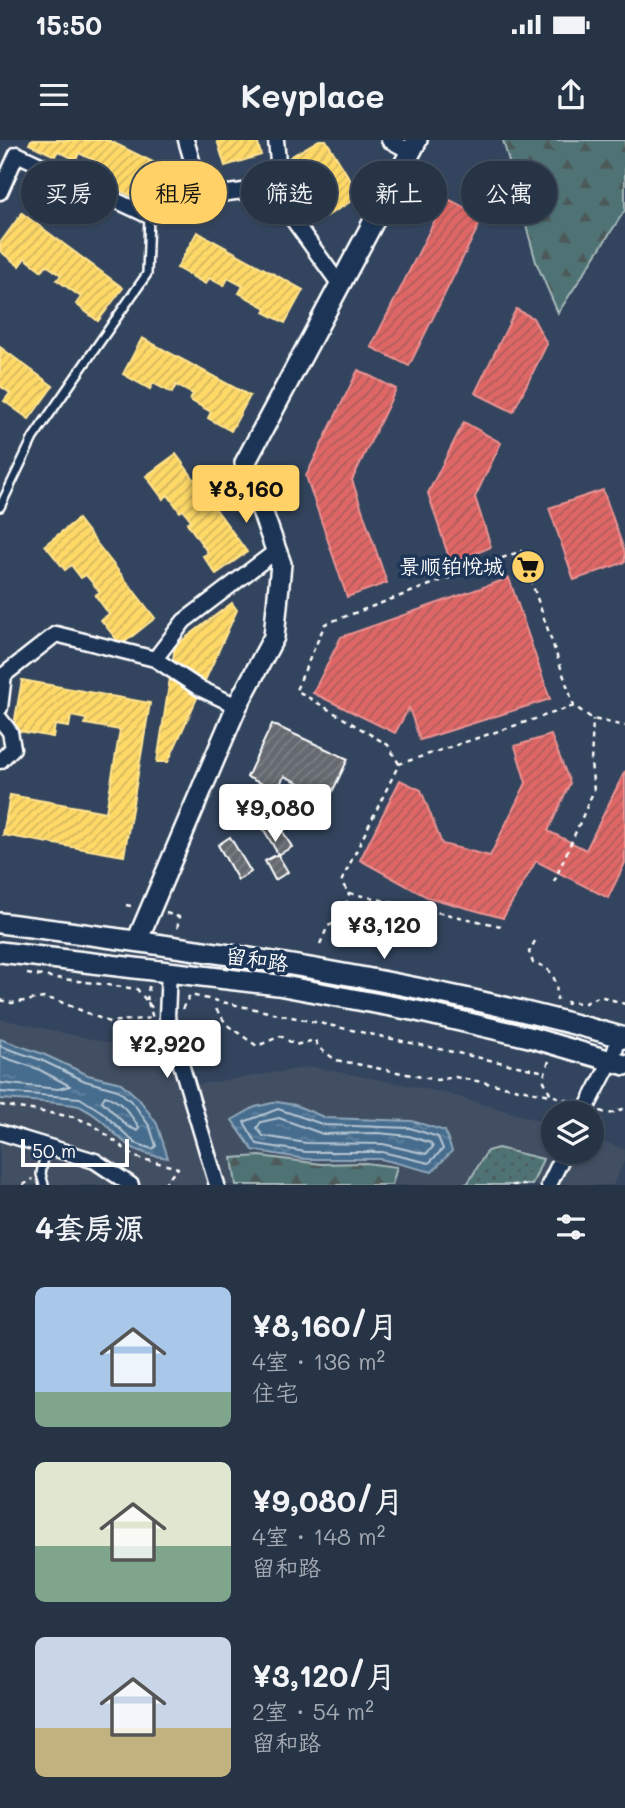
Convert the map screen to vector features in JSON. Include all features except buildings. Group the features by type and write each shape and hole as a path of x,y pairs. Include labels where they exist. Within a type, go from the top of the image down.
{"main road":[{"path":"137,941 237,705 274,637 281,564 245,463 414,146"},
{"name":"留和路","path":"0,923 291,964 623,1034"},
{"name":"留和路","path":"0,952 278,985 417,1011 619,1062"}],"street":[{"path":"0,192 23,140"},
{"path":"186,140 192,161"},
{"path":"276,140 278,161"},
{"path":"389,140 414,146"},
{"path":"17,154 131,208"},
{"path":"297,224 340,285"},
{"path":"155,659 184,621 276,551"},
{"path":"0,708 4,675 56,634 147,660 155,659 199,688 237,705"},
{"path":"0,719 10,732 13,748 0,761"},
{"path":"169,970 167,1017 217,1185"},
{"path":"592,1101 619,1062 623,1034"},
{"path":"0,1132 47,1144 95,1161 131,1185"},
{"path":"549,1185 559,1164"}],"lane":[{"path":"0,507 33,438 147,274 149,224"},
{"path":"44,1185 41,1174 47,1144"}],"path":[{"path":"399,764 388,745 296,690 325,624 521,551 575,706 593,719 625,726"},
{"path":"502,926 349,893 341,882 399,764 575,706"},
{"path":"554,882 594,790 591,763 593,719"},
{"path":"342,920 349,893"},
{"path":"320,944 328,926 342,920 405,934 415,933 420,927 423,909"},
{"path":"535,941 529,952 533,963 542,965 552,973 557,983 556,1000"},
{"path":"0,1000 12,1003 44,998 109,1022 133,1022 153,1018 146,999 137,989 27,974"},
{"path":"185,1006 190,995 545,1072"},
{"path":"216,1009 227,1025 257,1046 281,1036 295,1045 315,1040 319,1048 336,1060 437,1080 456,1077 551,1095"},
{"path":"0,1105 74,1116 94,1125 135,1157 178,1168 163,1185"},
{"path":"609,1114 625,1108"},
{"path":"512,1185 526,1185"}],"shaded area":[{"path":"0,1019 150,1052 187,1086 313,1067 441,1092 541,1121 541,1164 604,1164 604,1142 625,1150 625,1159 613,1185 0,1185"}],"green space":[{"path":"503,140 625,140 625,210 558,313 536,262 526,224 557,224 557,161 509,161"},
{"path":"498,1148 541,1159 532,1185 462,1185 468,1183 487,1151"},
{"path":"260,1156 321,1164 366,1163 397,1167 392,1185 236,1185 232,1158"}],"water":[{"path":"0,1039 43,1054 88,1075 121,1083 139,1099 157,1124 168,1158 151,1155 127,1144 81,1107 0,1099"},
{"path":"277,1102 295,1105 326,1118 412,1121 445,1131 452,1151 432,1172 381,1159 305,1159 253,1150 232,1120 255,1107"}],"place":[{"name":"景顺铂悦城","path":"528,567"}]}
